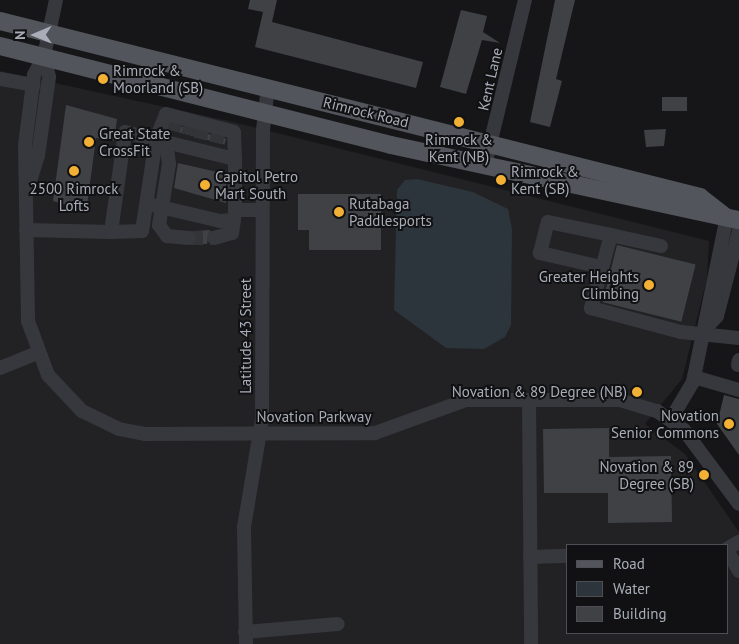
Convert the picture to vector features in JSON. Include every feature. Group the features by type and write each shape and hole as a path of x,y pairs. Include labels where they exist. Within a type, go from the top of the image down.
{"main road":[{"name":"Rimrock Road","path":"0,21 492,143 700,197 733,219"},
{"name":"Rimrock Road","path":"0,46 485,165 733,219"}],"street":[{"path":"44,56 56,0"},
{"name":"Kent Lane","path":"485,165 526,0"},
{"name":"Novation Parkway","path":"44,56 32,85 25,145 28,188 26,230 28,321 37,353 69,401 119,429 155,434 261,434 381,433 448,403 529,400 620,400 671,419 698,444 739,504"},
{"name":"Novation Parkway","path":"28,188 38,156 49,77 44,56"},
{"path":"0,79 32,85"},
{"name":"Latitude 43 Street","path":"245,638 244,527 261,434 262,210 264,111 268,87"},
{"path":"111,232 125,132 195,133 217,139 234,159"},
{"path":"170,132 195,133 217,139 234,132 230,217 232,233 214,238"},
{"path":"26,230 142,231 146,204 170,132"},
{"path":"170,132 169,164 160,207 160,231 173,238 189,238"},
{"path":"146,204 230,217 262,210"},
{"path":"671,419 694,377 706,330 704,312 733,219"},
{"path":"601,267 540,253 548,222 661,246"},
{"path":"706,330 718,316 739,231"},
{"path":"611,235 591,308 681,332 706,330 739,338"},
{"path":"0,368 37,353"},
{"path":"694,377 739,390"},
{"path":"529,400 531,644"},
{"path":"729,554 739,571"},
{"path":"530,557 566,556"},
{"path":"245,638 338,624"}],"shaded area":[{"path":"0,71 229,121 709,241 707,278 682,379 645,424 685,454 739,532 739,644 0,644"}],"water":[{"path":"417,179 473,192 508,209 512,229 511,325 505,337 484,349 446,348 394,310 397,190 405,180"}],"building":[{"path":"250,0 277,0 272,22 423,62 416,88 255,47 263,12 248,9"},
{"path":"555,0 575,0 556,79 562,81 550,127 530,122"},
{"path":"461,10 487,16 483,32 500,43 482,40 466,94 440,87"},
{"path":"662,97 687,97 687,111 662,111"},
{"name":"2500 Rimrock Lofts","path":"66,105 117,119 114,141 96,138 87,206 79,209 53,201"},
{"path":"171,124 226,139 225,145 169,130"},
{"path":"666,129 664,146 646,147 644,130"},
{"path":"178,163 226,174 226,203 174,188"},
{"name":"Rutabaga Paddlesports","path":"298,194 381,194 381,250 309,250 309,230 298,230"},
{"path":"210,230 207,244 196,244 194,231"},
{"name":"Greater Heights Climbing","path":"617,245 696,265 681,322 603,302"},
{"name":"Novation Senior Commons","path":"724,395 739,399 739,455 717,424"},
{"path":"609,428 609,457 671,456 672,522 608,523 608,493 544,493 543,429"}],"tunnel":[{"path":"173,131 176,120"},
{"path":"188,135 191,123"},
{"path":"200,139 203,126"},
{"path":"216,143 219,130"},
{"path":"189,238 214,238"}],"place":[{"name":"Rimrock & Moorland (SB)","path":"103,79"},
{"name":"Rimrock & Kent (NB)","path":"459,122"},
{"name":"Great State CrossFit","path":"89,142"},
{"name":"2500 Rimrock Lofts","path":"74,171"},
{"name":"Rimrock & Kent (SB)","path":"501,180"},
{"name":"Capitol Petro Mart South","path":"205,185"},
{"name":"Rutabaga Paddlesports","path":"339,212"},
{"name":"Greater Heights Climbing","path":"649,285"},
{"name":"Novation & 89 Degree (NB)","path":"637,392"},
{"name":"Novation Senior Commons","path":"729,424"},
{"name":"Novation & 89 Degree (SB)","path":"704,475"}]}
